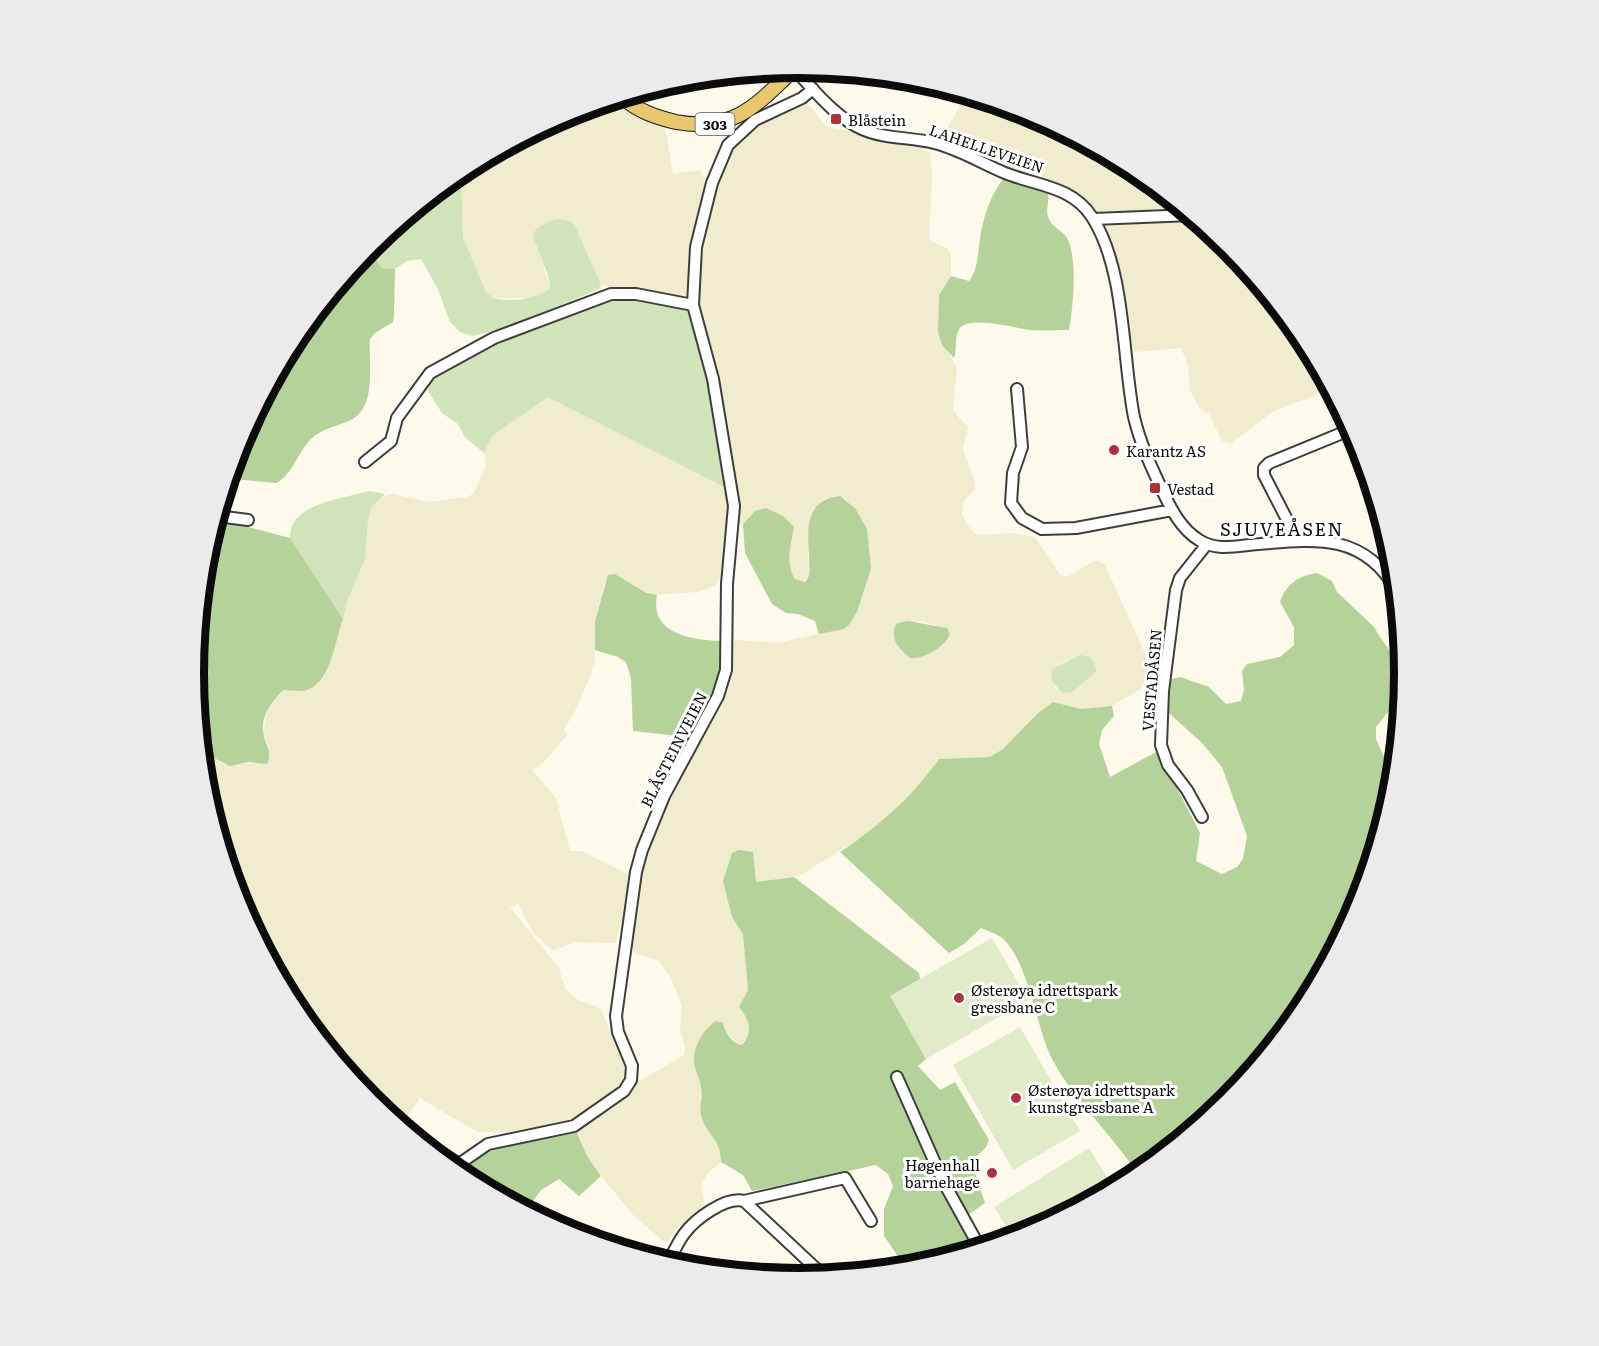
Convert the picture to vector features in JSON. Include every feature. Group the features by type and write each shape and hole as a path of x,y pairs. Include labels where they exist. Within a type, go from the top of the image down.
{"main road":[{"name":"303","path":"630,103 638,110 666,120 691,124 715,124 725,122 750,108 783,78"}],"street":[{"name":"LAHELLEVEIEN","path":"804,78 832,109 864,130 933,143 1005,173 1058,189 1078,201 1094,219 1106,246 1113,273 1139,435 1172,510 1188,531 1207,544"},
{"name":"BLÅSTEINVEIEN","path":"461,1162 488,1144 574,1126 624,1091 631,1080 632,1066 618,1032 616,1016 636,872 664,796 717,696 727,659 727,584 734,506 713,379 693,305 695,258 712,183 728,146 754,120 802,98 813,89"},
{"path":"1094,219 1179,215"},
{"path":"365,462 391,441 397,418 430,373 494,338 611,294 636,294 693,305"},
{"path":"1017,389 1022,447 1013,473 1011,503 1022,518 1042,529 1076,528 1172,510"},
{"path":"1298,541 1264,475 1264,468 1269,463 1343,433"},
{"path":"226,517 248,520"},
{"path":"1207,544 1230,547 1298,541 1330,543 1360,550 1380,564 1385,573"},
{"name":"VESTADÅSEN","path":"1202,818 1187,790 1168,765 1161,745 1165,673 1176,590 1180,578 1207,544"},
{"path":"897,1077 943,1181 976,1241"},
{"path":"744,1201 844,1178 871,1221"},
{"path":"673,1254 685,1232 717,1206 737,1199 744,1201 815,1268"}],"shaded area":[{"path":"805,100 825,125 832,128 912,141 930,153 932,173 929,240 947,248 951,254 951,276 939,295 938,332 957,368 953,411 968,427 963,449 975,483 975,490 964,500 962,514 973,532 979,535 1014,533 1035,537 1060,575 1067,577 1092,562 1099,561 1105,565 1146,656 1148,677 1140,689 1112,706 1081,709 1053,702 1037,714 1003,749 990,757 939,759 925,778 877,827 801,875 756,882 755,874 732,917 743,934 748,990 739,1007 749,1022 750,1033 741,1045 729,1036 723,1023 710,1024 694,1054 701,1087 700,1101 707,1127 716,1138 721,1151 721,1162 708,1173 701,1185 705,1206 677,1229 669,1241 662,1240 634,1216 587,1156 575,1129 618,1105 636,1083 684,1055 685,1048 680,1028 682,1006 671,978 658,960 635,954 632,947 634,906 644,857 683,766 707,722 730,644 737,640 777,643 847,628 857,612 871,570 866,529 855,508 843,497 824,499 808,553 809,576 801,583 792,576 790,564 790,542 793,531 762,509 752,514 743,524 737,524 738,491 732,470 724,405 696,307 695,261 725,156 750,128","holes":["919,621 936,625 944,643 921,656 910,658 898,647","1080,655 1062,693 1054,687 1059,664"]},
{"path":"963,101 1027,123 1063,139 1130,178 1170,208 1100,214 1067,188 1000,166 941,139"},
{"path":"626,104 665,126 673,174 701,170 707,190 686,301 601,285 575,225 562,218 541,257 550,288 530,298 493,298 486,292 463,238 461,183 536,139 572,123"},
{"path":"1184,220 1220,252 1272,311 1312,372 1320,388 1316,395 1272,412 1230,444 1222,441 1209,414 1200,409 1190,390 1188,365 1181,348 1134,352 1104,225"},
{"path":"548,396 728,489 728,537 719,581 715,586 698,592 653,595 615,574 604,585 595,621 595,659 590,677 564,729 567,735 543,763 532,770 556,798 570,851 581,851 628,874 625,910 615,943 577,942 553,950 533,933 518,904 510,907 559,968 565,989 577,999 601,1009 628,1072 622,1085 578,1120 524,1132 477,1132 420,1098 406,1119 352,1065 305,1004 266,936 236,864 216,789 211,757 223,764 267,763 269,746 263,733 267,711 283,690 307,690 335,644 347,601 365,559 368,521 372,506 378,498 392,494 429,502 467,497 473,494 486,467 484,453 492,436"}],"green space":[{"path":"1005,177 1047,191 1048,217 1067,238 1074,270 1069,330 1030,330 984,323 967,324 961,327 957,334 954,358 942,345 938,332 939,295 951,276 969,281 972,276 987,210 996,189"},
{"path":"461,183 463,238 486,292 493,298 523,299 550,288 548,275 533,236 536,229 555,219 565,219 575,225 601,285 599,289 514,325 473,336 460,332 450,322 438,289 421,259 407,261 395,269 381,268 374,257 379,252 437,201"},
{"path":"374,257 381,268 395,269 394,315 393,322 375,333 370,339 370,384 364,406 358,415 349,421 324,430 311,439 292,468 277,483 237,479 250,445 284,375 327,311"},
{"path":"618,296 690,309 701,334 728,489 548,397 492,436 484,453 465,437 458,424 442,413 428,391 430,377 515,333"},
{"path":"369,491 385,494 372,506 368,521 365,559 347,601 343,619 290,538 292,526 298,517 319,504"},
{"path":"840,496 855,508 867,529 871,569 857,612 849,625 844,629 819,634 815,621 798,614 786,613 772,604 745,553 743,524 755,511 766,508 783,516 794,527 790,553 792,573 795,579 805,582 809,576 808,539 811,516 817,506 826,500"},
{"path":"225,521 290,538 343,619 331,659 322,678 307,690 283,690 268,709 263,726 269,752 267,764 248,762 230,766 211,756 204,673 210,595"},
{"path":"1317,573 1332,581 1337,592 1373,626 1394,657 1393,705 1376,727 1376,739 1388,760 1374,827 1363,864 1333,936 1315,971 1272,1035 1220,1094 1162,1145 1132,1166 1055,1064 1047,1048 1024,974 1018,960 1002,938 981,928 964,944 949,953 840,852 894,810 939,759 990,757 1003,749 1037,714 1053,702 1081,709 1112,706 1114,716 1102,730 1099,744 1110,777 1158,751 1200,833 1196,861 1222,874 1237,867 1243,859 1247,836 1222,767 1202,743 1169,713 1166,698 1168,680 1180,677 1209,687 1226,704 1241,701 1244,690 1242,671 1247,664 1280,657 1294,645 1294,627 1280,602 1289,586 1304,576"},
{"path":"615,574 647,593 657,595 656,608 660,619 676,633 687,637 722,641 720,667 713,691 687,737 633,731 631,678 626,662 595,650 595,621 608,575"},
{"path":"908,621 947,628 950,634 944,643 933,651 921,657 910,658 902,651 894,638 897,623"},
{"path":"1080,655 1091,657 1097,671 1072,692 1062,693 1051,680 1052,669"},
{"path":"739,850 753,852 756,882 794,877 919,973 920,979 891,996 926,1059 918,1066 940,1090 955,1082 989,1140 986,1147 971,1162 985,1203 968,1215 979,1240 900,1259 884,1236 884,1209 893,1186 888,1174 876,1165 752,1191 743,1175 721,1162 719,1147 701,1115 701,1091 694,1055 701,1038 716,1021 723,1023 730,1037 738,1044 742,1045 746,1040 749,1030 748,1021 739,1007 748,990 743,934 732,917 723,881 732,853"},
{"name":"Østerøya idrettspark gressbane C","path":"992,938 1028,1000 926,1059 890,996"},
{"name":"Østerøya idrettspark kunstgressbane A","path":"1020,1027 1080,1131 1013,1170 953,1065"},
{"path":"575,1129 587,1156 601,1176 579,1196 559,1179 541,1190 531,1204 494,1183 468,1162 480,1151"},
{"path":"1089,1148 1109,1181 1063,1207 1008,1230 994,1207"}],"place":[{"name":"Blåstein","path":"836,119"},
{"name":"Karantz AS","path":"1114,450"},
{"name":"Vestad","path":"1155,488"},
{"name":"Østerøya idrettspark gressbane C","path":"959,998"},
{"name":"Østerøya idrettspark kunstgressbane A","path":"1016,1098"},
{"name":"Høgenhall barnehage","path":"992,1173"}],"district":[{"name":"SJUVEÅSEN","path":"1282,528"}]}
